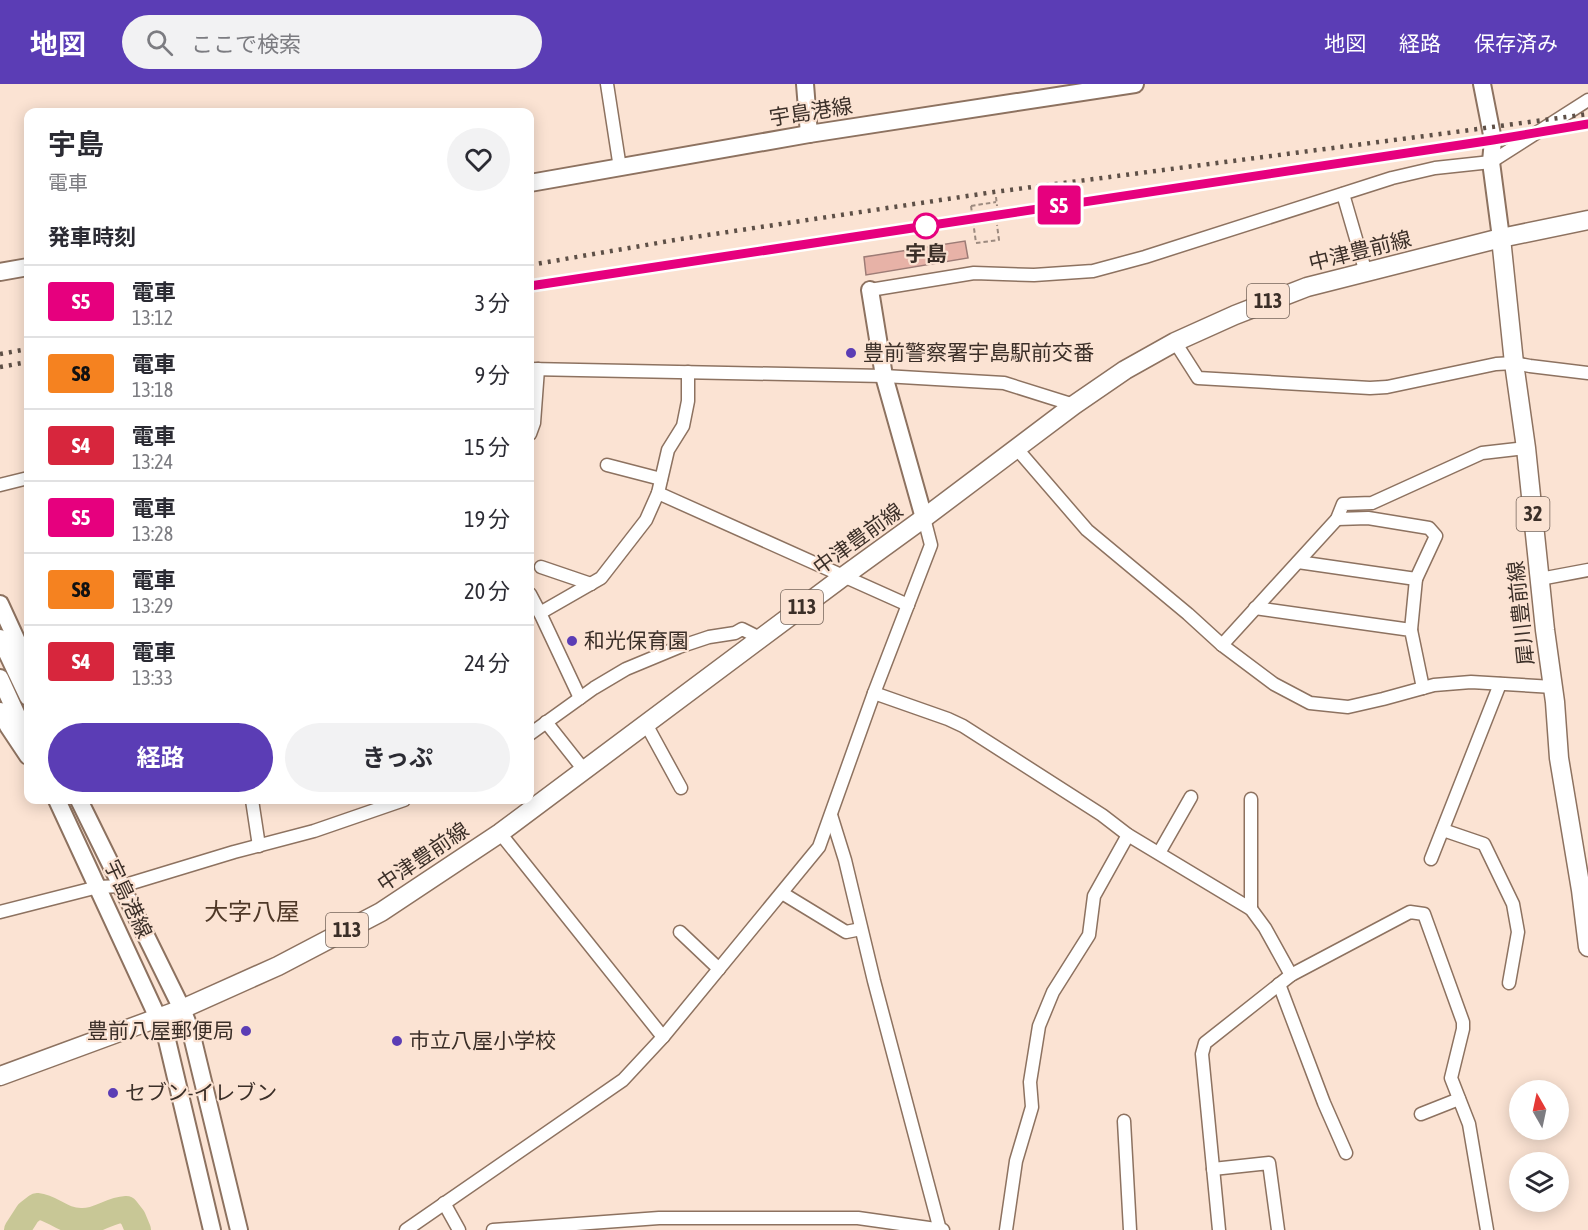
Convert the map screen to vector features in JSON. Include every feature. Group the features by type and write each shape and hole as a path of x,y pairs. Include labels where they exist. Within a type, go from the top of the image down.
{"main road":[{"path":"805,84 809,134"},
{"name":"宇島港線","path":"534,182 809,134 1135,84"},
{"path":"1482,84 1493,140 1491,162 1501,238"},
{"name":"中津豊前線","path":"0,1076 182,1009 278,966 381,912 501,833 1074,405 1125,370 1174,342 1298,290 1501,238 1588,220"},
{"name":"犀川豊前線","path":"1501,238 1553,687 1559,758 1588,947"},
{"path":"0,272 24,268"},
{"path":"870,290 884,376 924,518"},
{"path":"0,604 24,656"},
{"path":"0,638 24,689"},
{"path":"0,678 24,730"},
{"path":"0,711 24,750"},
{"name":"宇島港線","path":"59,804 167,1041 212,1230"},
{"name":"宇島港線","path":"81,804 182,1009 191,1032 239,1230"}],"street":[{"path":"607,84 620,168"},
{"path":"870,290 974,273 1034,275 1093,271 1145,257 1392,178 1435,168 1491,162 1588,100"},
{"path":"1343,194 1366,273"},
{"path":"1174,342 1198,378 1353,388 1387,387 1496,364 1514,363 1588,373"},
{"path":"534,369 587,372 884,376 1004,383 1074,405"},
{"path":"540,613 602,578 646,520 658,493 668,450 682,426 688,401 688,372"},
{"path":"1222,645 1337,519 1343,504 1372,503 1482,453 1526,448"},
{"path":"1017,449 1087,530 1222,645 1274,684 1310,703 1348,707 1434,685 1471,682 1553,687"},
{"path":"607,465 661,479"},
{"path":"0,485 24,479"},
{"path":"658,493 908,605"},
{"path":"406,1230 623,1080 663,1037 819,847 874,693 931,545 924,518"},
{"path":"1337,519 1368,518 1429,528 1436,536 1416,579 1411,630 1423,688"},
{"path":"1298,562 1416,579"},
{"path":"541,567 591,584"},
{"path":"1540,579 1588,570"},
{"path":"534,602 580,698"},
{"path":"1256,608 1411,630"},
{"path":"534,731 626,669 679,647 709,637 735,633 742,629 760,638"},
{"path":"1431,859 1500,684"},
{"path":"874,693 963,726 1128,834 1251,909 1265,928 1291,975"},
{"path":"546,723 584,770"},
{"path":"646,724 681,788"},
{"path":"1159,853 1191,797"},
{"path":"1251,800 1251,909"},
{"path":"253,804 259,846"},
{"path":"0,912 98,887 122,886 222,855 314,831 392,804"},
{"path":"493,1230 659,1218 858,1218 941,1230 874,981 845,860 831,815"},
{"path":"1443,830 1485,844 1513,904 1518,932 1509,983"},
{"path":"501,833 663,1037"},
{"path":"1006,1230 1016,1161 1032,1107 1030,1082 1039,1026 1053,992 1089,935 1094,896 1128,834"},
{"path":"782,893 846,932 861,929"},
{"path":"1219,1230 1202,1054 1205,1043 1291,975 1410,912 1424,914 1463,1022 1451,1078 1469,1124 1487,1230"},
{"path":"680,932 719,969"},
{"path":"1279,984 1324,1103 1346,1152"},
{"path":"1421,1114 1459,1099"},
{"path":"1124,1121 1131,1230"},
{"path":"1213,1169 1269,1163 1278,1230"},
{"path":"444,1203 459,1230"}],"path":[{"path":"996,197 997,204 971,206 976,243 999,240 997,225"}],"building":[{"path":"965,241 968,258 866,275 864,257"}],"waterway":[{"path":"17,1230 28,1213 37,1206 68,1219 81,1221 93,1220 114,1211 126,1209 138,1230"}],"railway":[{"path":"534,264 681,239 994,192 1588,114"},
{"path":"534,285 1588,124"},
{"path":"0,354 24,350"},
{"path":"0,367 24,363"}],"train":[{"name":"S5","path":"534,285 1588,124"}],"place":[{"name":"宇島","path":"926,226"},
{"name":"豊前警察署宇島駅前交番","path":"851,353"},
{"name":"和光保育園","path":"572,641"},
{"name":"豊前八屋郵便局","path":"246,1031"},
{"name":"市立八屋小学校","path":"397,1041"},
{"name":"セブン-イレブン","path":"113,1093"}],"district":[{"name":"大字八屋","path":"252,912"}]}
